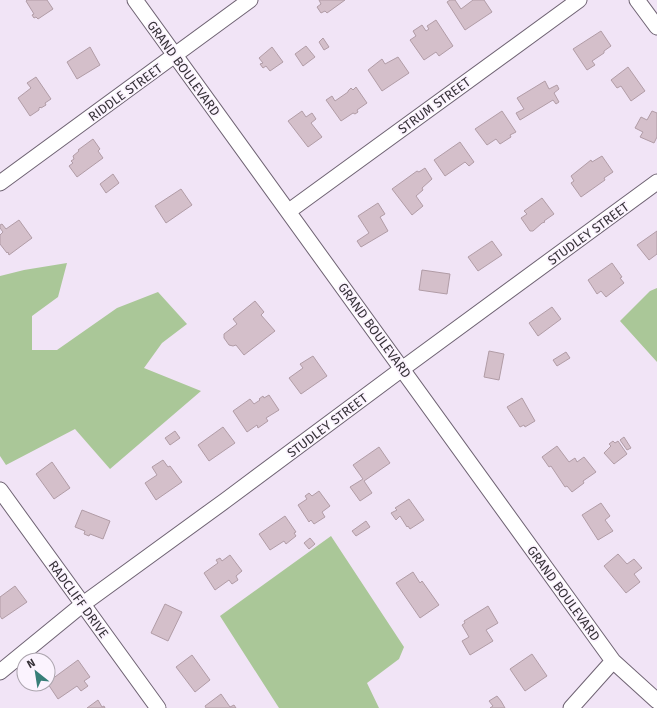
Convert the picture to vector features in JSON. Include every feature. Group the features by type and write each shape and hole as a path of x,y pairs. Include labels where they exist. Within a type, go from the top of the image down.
{"street":[{"name":"GRAND BOULEVARD","path":"135,0 613,661 657,701"},
{"name":"RIDDLE STREET","path":"0,183 250,0"},
{"name":"STRUM STREET","path":"289,211 579,0"},
{"path":"637,0 657,27"},
{"name":"STUDLEY STREET","path":"0,672 83,604 657,182"},
{"name":"RADCLIFF DRIVE","path":"0,490 158,708"},
{"path":"571,708 613,661"}],"green space":[{"path":"67,263 58,297 32,316 32,350 57,350 117,308 158,292 187,324 162,343 144,368 201,391 110,469 75,429 6,465 0,456 0,276 24,270"},
{"path":"657,288 657,362 620,321 650,291"},
{"path":"331,536 404,647 399,659 367,683 379,708 279,708 220,616"}],"building":[{"path":"47,0 53,9 38,19 36,17 34,18 32,15 34,14 26,1"},
{"path":"319,0 345,0 327,13 325,11 321,13 317,7 321,4"},
{"path":"450,0 455,0 461,9 473,0 484,0 492,12 465,30 447,2"},
{"path":"436,20 453,46 439,56 436,52 424,60 410,40 416,36 413,31 422,25 426,31 429,29 427,26"},
{"path":"601,31 611,46 592,61 595,65 587,70 573,49"},
{"path":"323,38 329,47 324,50 319,42"},
{"path":"306,46 315,57 303,66 295,54"},
{"path":"90,47 100,65 77,79 67,62"},
{"path":"272,47 283,62 270,71 266,66 263,68 260,64 263,63 259,58"},
{"path":"398,57 409,73 382,91 368,70 382,59 385,64"},
{"path":"628,67 645,91 631,101 621,86 617,88 611,80"},
{"path":"36,77 51,99 45,103 46,105 41,108 40,107 39,110 30,116 18,98 31,88 27,83"},
{"path":"545,81 549,89 557,85 559,89 554,93 559,102 556,104 553,100 520,120 516,113 524,109 517,98"},
{"path":"356,87 367,103 357,110 358,112 355,114 353,113 341,121 326,100 332,96 335,101 348,92 351,88 353,90"},
{"path":"302,111 306,117 312,113 316,119 311,123 322,137 308,147 288,121"},
{"path":"502,111 516,132 500,144 496,139 487,145 475,129"},
{"path":"652,111 657,113 657,137 654,143 640,137 643,132 635,128 641,117 647,120"},
{"path":"93,139 100,149 98,151 103,158 77,177 69,166 73,163 71,161 74,159 73,156 79,151 78,150"},
{"path":"460,142 474,162 469,166 465,162 445,176 434,160"},
{"path":"602,156 613,172 604,178 605,180 581,197 571,183 574,181 571,176 591,160 592,162"},
{"path":"425,168 432,179 416,196 423,206 412,215 392,189 417,171 419,172"},
{"path":"113,174 119,183 106,193 100,184"},
{"path":"181,189 192,205 166,223 155,206"},
{"path":"542,198 554,214 533,231 530,231 521,218 527,214 524,211"},
{"path":"378,203 385,214 380,217 388,231 361,247 357,241 369,233 358,216"},
{"path":"19,220 32,238 9,255 0,244 0,235 3,232 0,225 2,224 6,229"},
{"path":"657,231 657,254 649,260 637,245"},
{"path":"492,241 502,255 478,271 468,257"},
{"path":"612,263 622,277 620,278 624,283 606,297 601,291 597,294 588,280"},
{"path":"422,270 450,274 447,294 419,290"},
{"path":"255,301 264,312 261,315 275,331 244,355 236,345 229,345 224,338 224,334 237,324 233,319"},
{"path":"552,307 561,319 538,336 529,323"},
{"path":"489,351 504,354 499,380 484,377"},
{"path":"566,352 570,358 557,366 553,360"},
{"path":"313,356 327,376 301,394 289,378 303,368 300,364"},
{"path":"269,395 279,410 266,418 268,421 258,428 257,425 247,432 233,411 250,399 254,404 263,396 264,398"},
{"path":"522,398 535,421 525,427 524,425 520,427 507,407"},
{"path":"223,427 235,443 209,461 198,445"},
{"path":"175,431 180,438 170,445 165,438"},
{"path":"624,437 631,448 627,450 620,440"},
{"path":"613,441 615,443 618,441 627,454 614,464 604,453 611,446 609,444"},
{"path":"557,446 569,462 575,458 577,462 584,457 596,472 583,481 584,483 572,492 567,486 565,487 551,466 549,467 542,457"},
{"path":"379,447 390,463 364,481 372,493 360,501 350,487 363,479 353,465"},
{"path":"163,460 168,467 170,466 182,482 156,500 145,483 157,475 152,467"},
{"path":"52,462 70,488 54,499 36,474"},
{"path":"319,491 330,506 322,512 325,517 314,524 311,520 309,522 298,505 307,499 305,496 309,493 312,496"},
{"path":"409,499 424,520 410,529 400,516 396,520 391,513 397,510 395,508"},
{"path":"601,503 610,516 605,520 613,531 598,540 582,515"},
{"path":"82,510 110,521 103,539 90,534 89,536 84,534 85,531 75,527"},
{"path":"285,516 296,532 294,533 296,536 286,544 284,541 270,550 259,534"},
{"path":"366,521 370,527 356,536 352,531"},
{"path":"310,538 315,544 309,549 304,543"},
{"path":"618,554 627,564 634,559 642,568 634,574 640,582 626,593 604,566"},
{"path":"230,555 242,571 236,576 238,580 232,584 229,580 215,590 204,573 218,563 216,560 220,558 222,561"},
{"path":"413,572 420,583 422,581 439,605 420,618 396,583"},
{"path":"15,586 27,602 2,619 0,616 0,597"},
{"path":"165,604 182,612 168,641 151,633"},
{"path":"488,606 498,623 486,630 493,641 470,655 462,641 469,637 462,625 465,623 464,621"},
{"path":"532,654 547,676 525,691 510,669"},
{"path":"192,655 210,680 195,692 176,667"},
{"path":"78,660 90,677 84,681 88,686 81,691 77,686 58,699 53,692 56,692 56,676"},
{"path":"221,694 230,707 234,705 236,708 206,708 205,706"},
{"path":"497,696 505,708 490,708 493,706 489,701"},
{"path":"98,700 102,707 104,706 105,708 87,708"}]}
